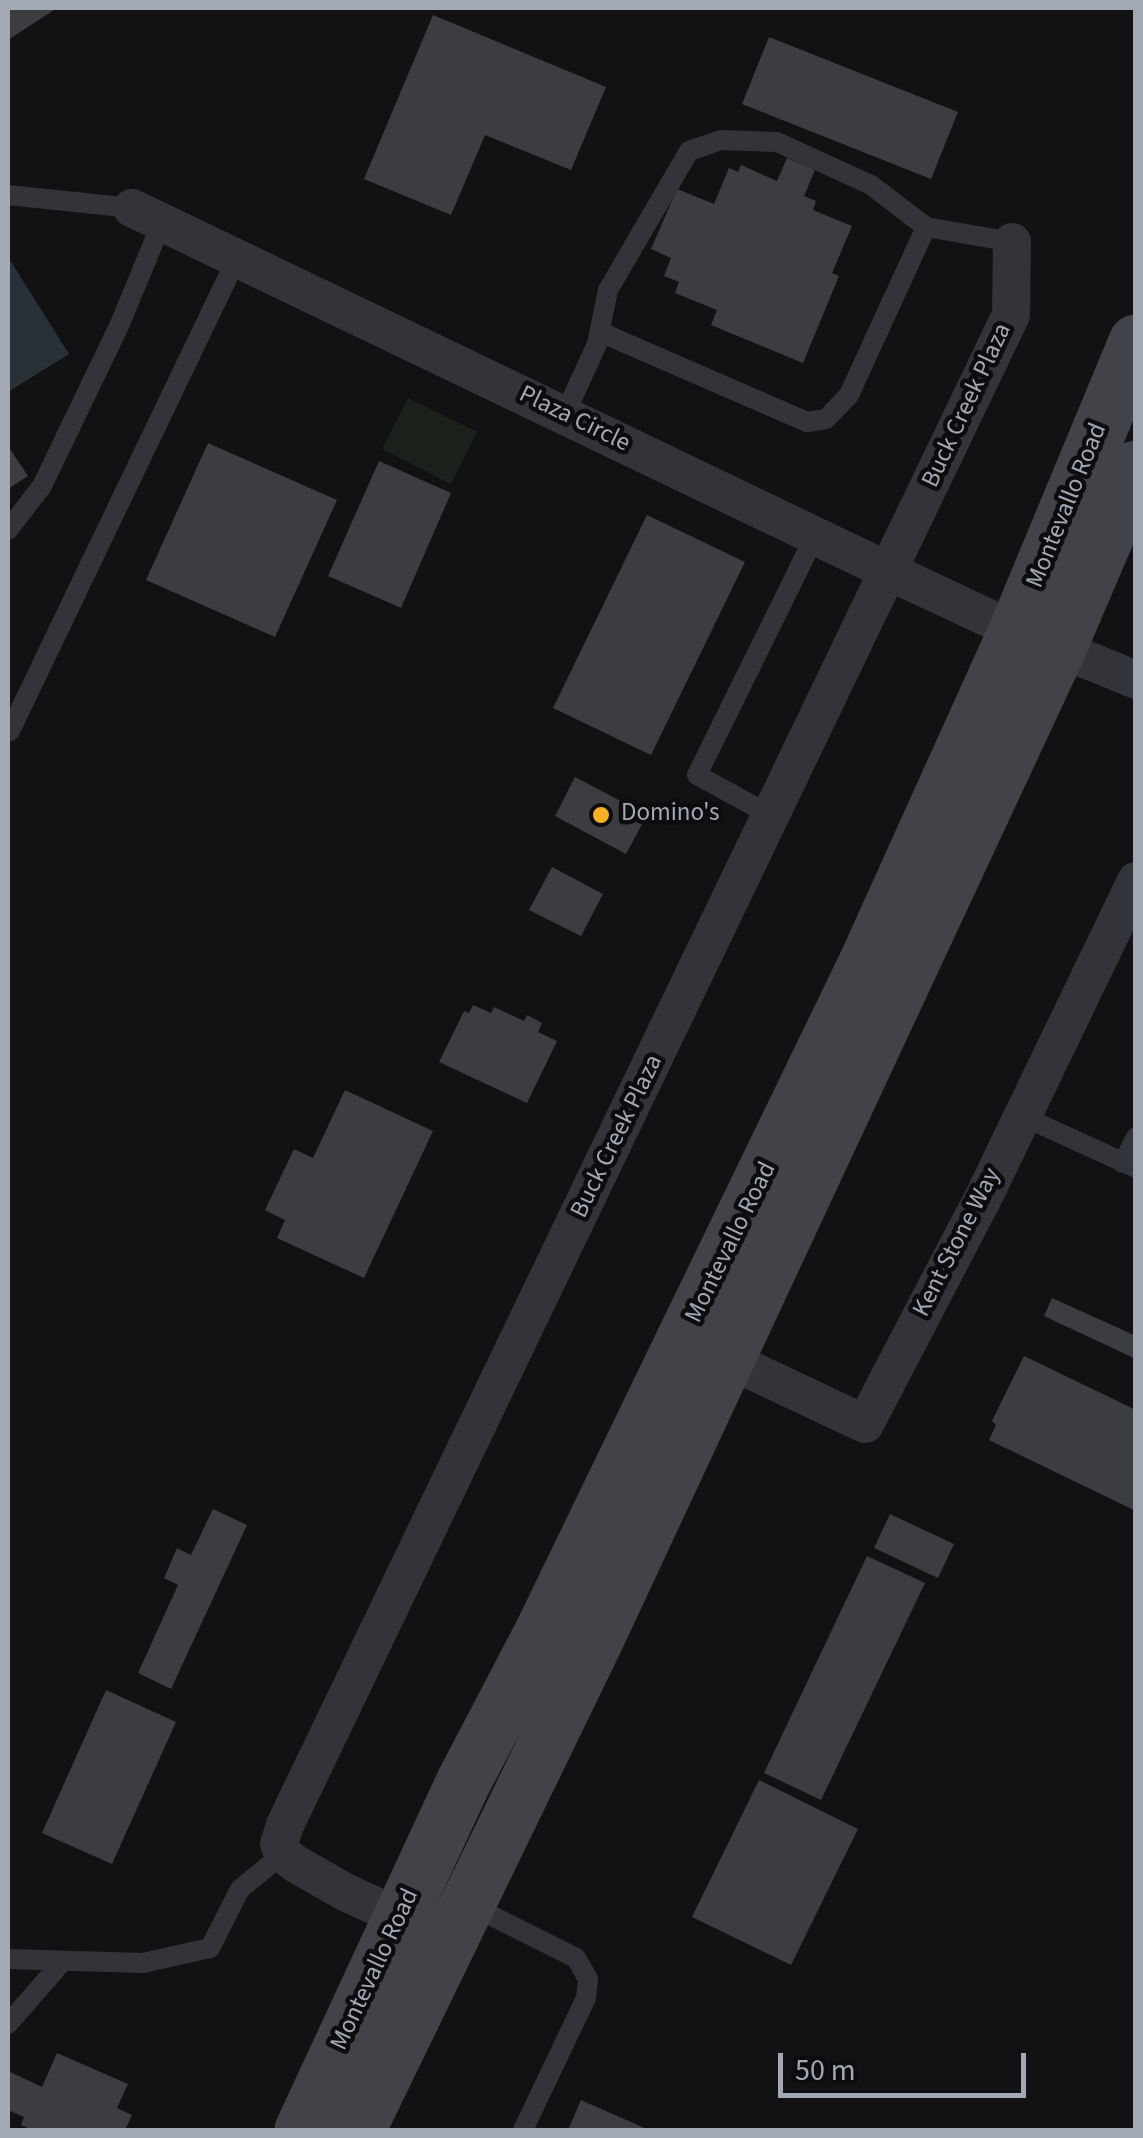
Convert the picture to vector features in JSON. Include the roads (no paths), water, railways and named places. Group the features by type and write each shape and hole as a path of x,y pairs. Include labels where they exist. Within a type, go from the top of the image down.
{"main road":[{"name":"Montevallo Road","path":"1038,640 1136,342"},
{"name":"Montevallo Road","path":"358,2130 459,1923 706,1349 1038,640 1136,468"},
{"name":"Montevallo Road","path":"302,2130 463,1782 542,1632 706,1349"}],"street":[{"name":"Plaza Circle","path":"147,215 1038,640"},
{"name":"Buck Creek Plaza","path":"282,1854 280,1844 286,1825 1011,315 1012,242"},
{"path":"1038,640 1136,680"},
{"name":"Kent Stone Way","path":"706,1349 865,1424 1136,881"},
{"path":"282,1854 345,1892 401,1916 459,1923"}],"lane":[{"path":"564,416 600,332 608,290 689,151 721,140 776,142 871,185 926,227 1012,242"},
{"path":"8,195 147,215 119,326 42,486 8,530"},
{"path":"600,332 806,422 826,419 850,395 926,227"},
{"path":"10,731 237,258"},
{"path":"772,816 697,774 815,536"},
{"path":"1022,1116 1130,1165 1136,1137"},
{"path":"8,1960 143,1963 210,1948 240,1888 282,1854"},
{"path":"459,1923 576,1958 588,1978 586,1998 523,2130"},
{"path":"8,2024 62,1961"}],"place":[{"name":"Domino's","path":"601,815"}]}
